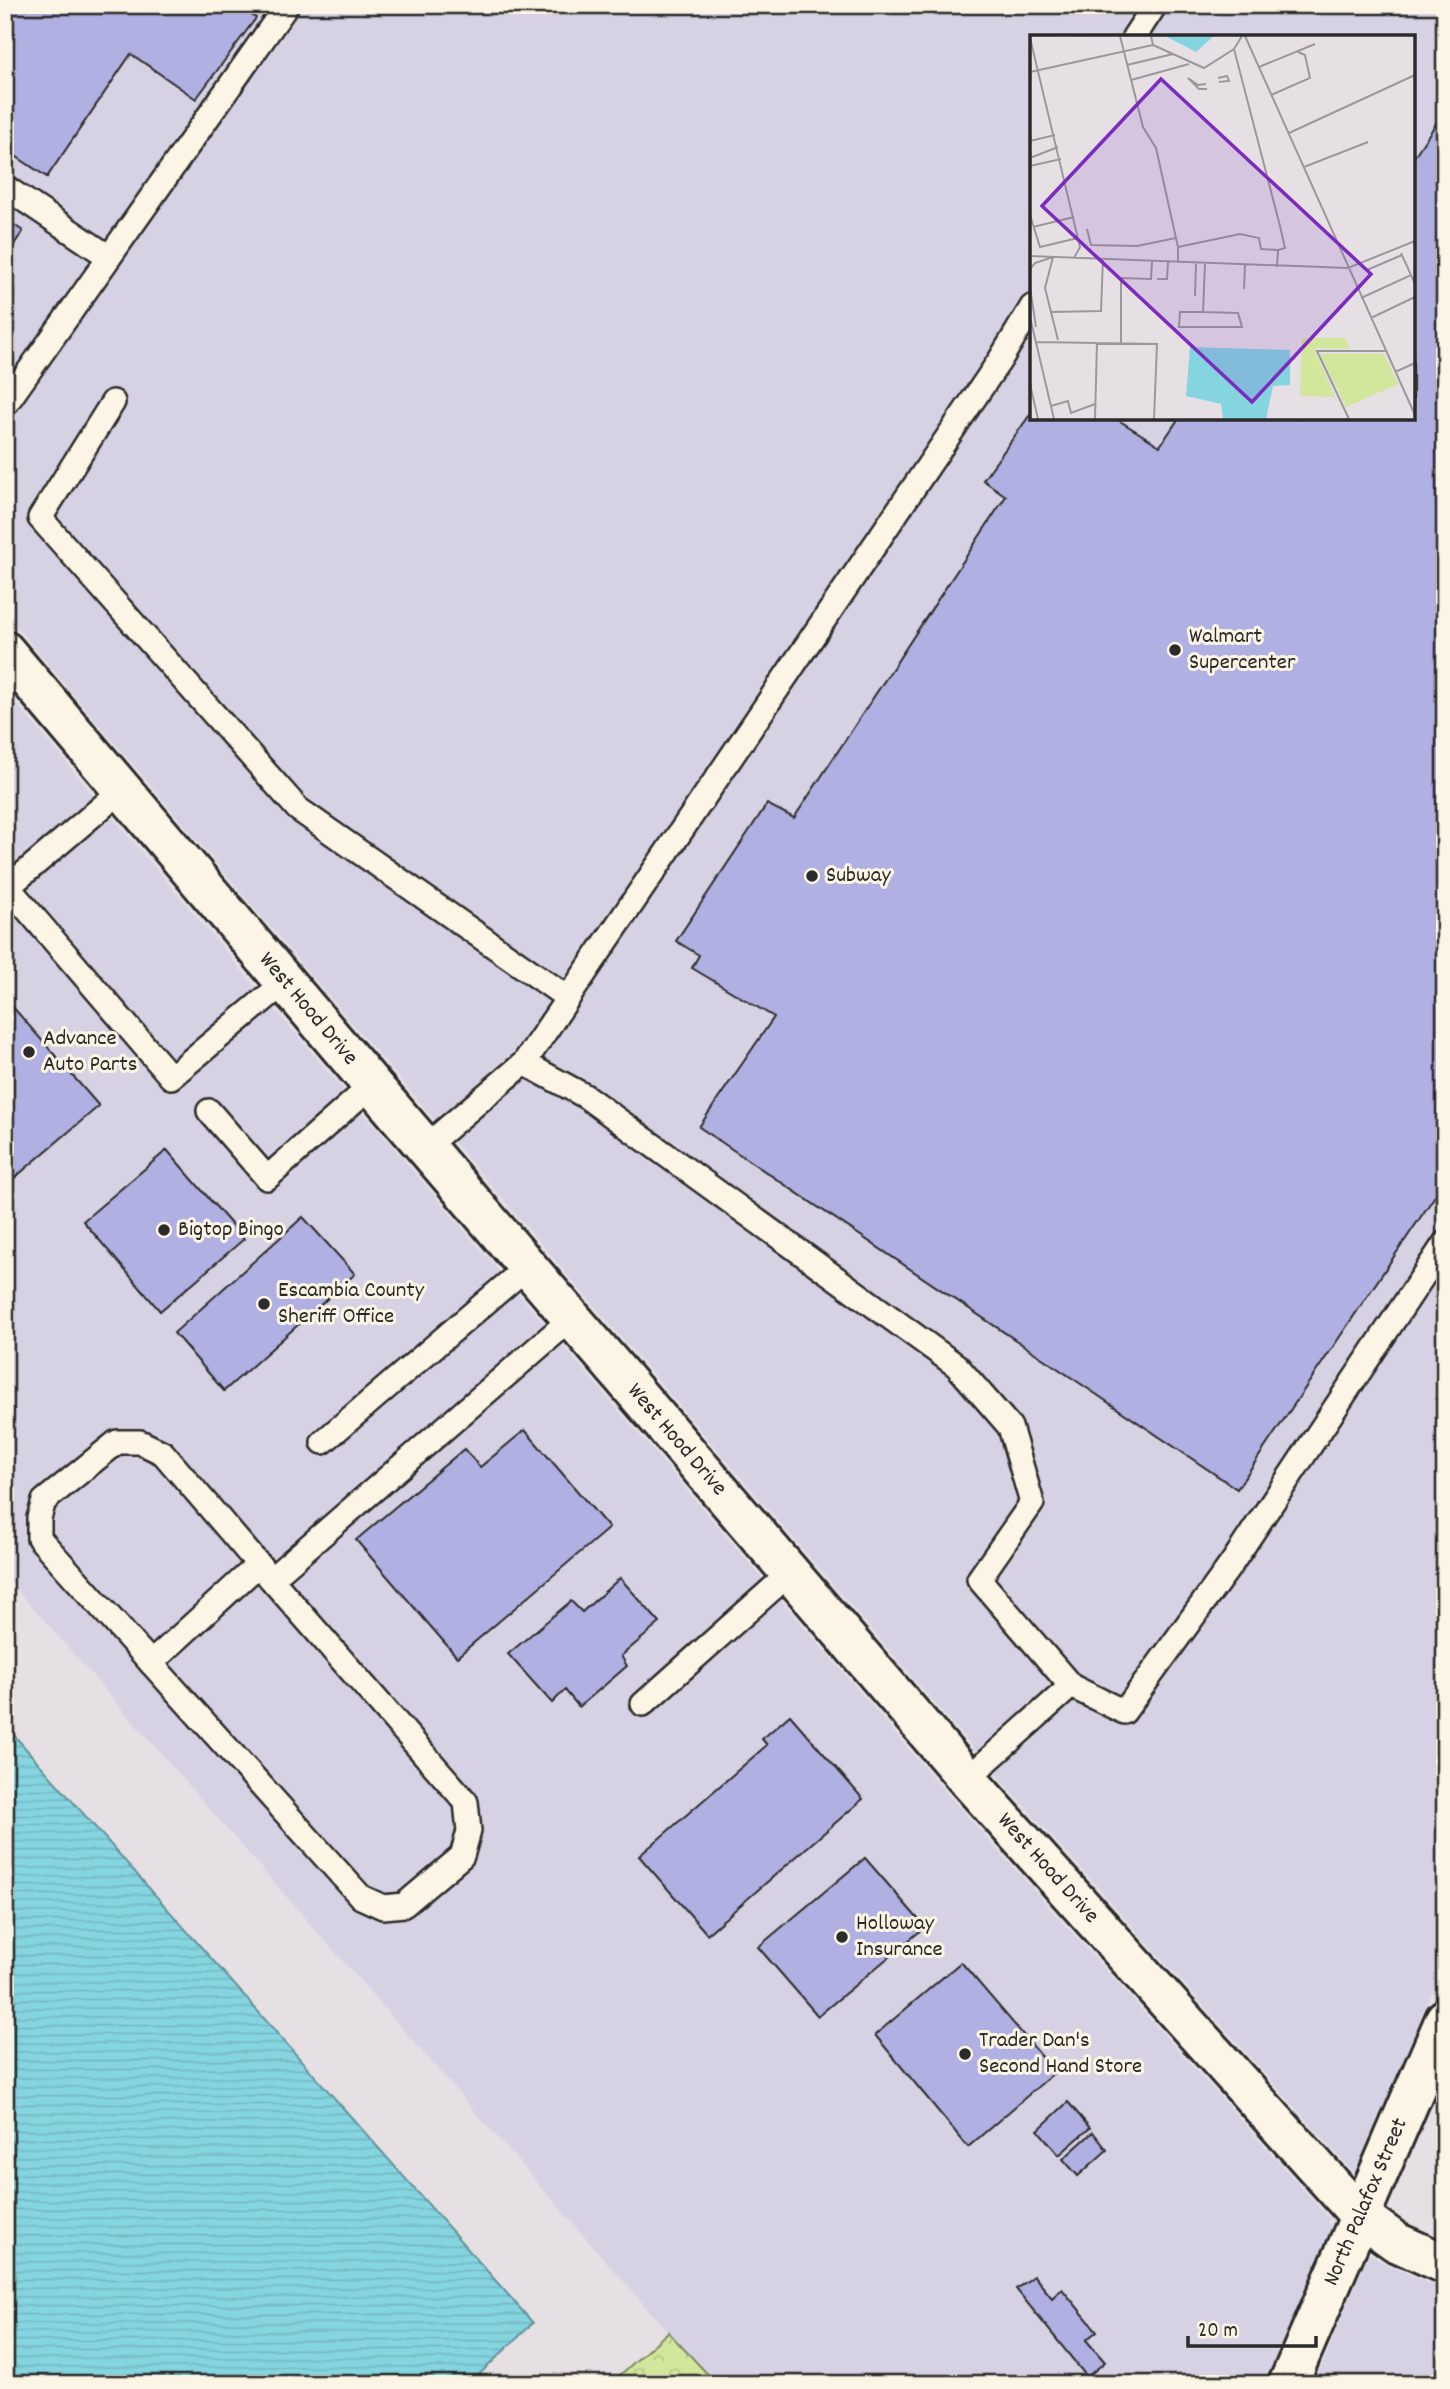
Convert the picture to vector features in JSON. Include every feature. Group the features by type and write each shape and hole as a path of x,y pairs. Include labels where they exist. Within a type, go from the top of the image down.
{"street":[{"name":"West Hood Drive","path":"11,670 122,790 967,1779 1360,2216 1396,2242 1445,2264"},
{"name":"North Palafox Street","path":"1288,2384 1445,2019"}],"lane":[{"path":"7,400 286,5"},
{"path":"1135,35 1154,5"},
{"path":"5,187 109,257"},
{"path":"425,1147 524,1063 1000,360 1030,310"},
{"path":"113,402 40,518 298,809 568,998"},
{"path":"122,790 7,889 171,1076 285,982"},
{"path":"524,1063 596,1104 957,1366 1010,1427 1032,1503 979,1579 1071,1686 1124,1713 1232,1563 1445,1243"},
{"path":"209,1111 267,1178 372,1085"},
{"path":"323,1442 527,1266"},
{"path":"151,1663 572,1318"},
{"path":"117,1442 140,1442 163,1453 466,1801 469,1831 462,1856 404,1905 383,1907 361,1897 151,1663 38,1538 39,1518 44,1501 117,1442"},
{"path":"643,1704 790,1573"},
{"path":"967,1779 1071,1686"}],"shaded area":[{"path":"5,5 1445,5 1445,1963 1354,2173 985,1762 303,966 5,613"},
{"path":"5,690 948,1795 1330,2219 1327,2223 1332,2226 1266,2384 717,2384 668,2332 5,1576"},
{"path":"1369,2253 1384,2263 1445,2291 1445,2384 1314,2384"}],"green space":[{"path":"668,2332 717,2384 610,2384"}],"water":[{"path":"5,1725 533,2323 469,2384 5,2384"}],"building":[{"path":"5,5 236,5 256,18 196,99 131,54 47,177 5,149"},
{"name":"Walmart Supercenter","path":"1445,110 1445,1181 1237,1489 699,1127 774,1017 692,968 699,955 676,941 767,804 794,818 1006,496 983,480 1030,415 1030,420 1118,420 1160,446 1178,420 1415,420 1415,155"},
{"path":"5,219 23,231 5,258"},
{"name":"Advance Auto Parts","path":"5,998 99,1106 5,1186"},
{"name":"Bigtop Bingo","path":"167,1150 244,1239 160,1311 83,1221"},
{"name":"Escambia County Sheriff Office","path":"303,1217 355,1274 224,1391 174,1333"},
{"path":"525,1430 609,1528 457,1657 356,1540 464,1449 480,1467"},
{"path":"620,1578 660,1623 621,1656 627,1666 579,1707 565,1690 552,1703 508,1654 571,1601 582,1612"},
{"path":"790,1715 863,1799 707,1934 639,1856 767,1745 762,1739"},
{"name":"Holloway Insurance","path":"865,1858 925,1927 818,2016 758,1947"},
{"name":"Trader Dan's Second Hand Store","path":"961,1962 1055,2072 968,2147 875,2035"},
{"path":"1068,2102 1090,2128 1059,2155 1038,2130"},
{"path":"1093,2132 1107,2150 1078,2176 1063,2159"},
{"path":"1034,2276 1052,2298 1062,2289 1097,2331 1086,2340 1105,2362 1087,2377 1016,2289"},
{"path":"1442,2367 1445,2368 1445,2384 1436,2384"}],"place":[{"name":"Walmart Supercenter","path":"1175,650"},
{"name":"Subway","path":"812,876"},
{"name":"Advance Auto Parts","path":"29,1052"},
{"name":"Bigtop Bingo","path":"164,1230"},
{"name":"Escambia County Sheriff Office","path":"264,1304"},
{"name":"Holloway Insurance","path":"842,1937"},
{"name":"Trader Dan's Second Hand Store","path":"965,2054"}]}
